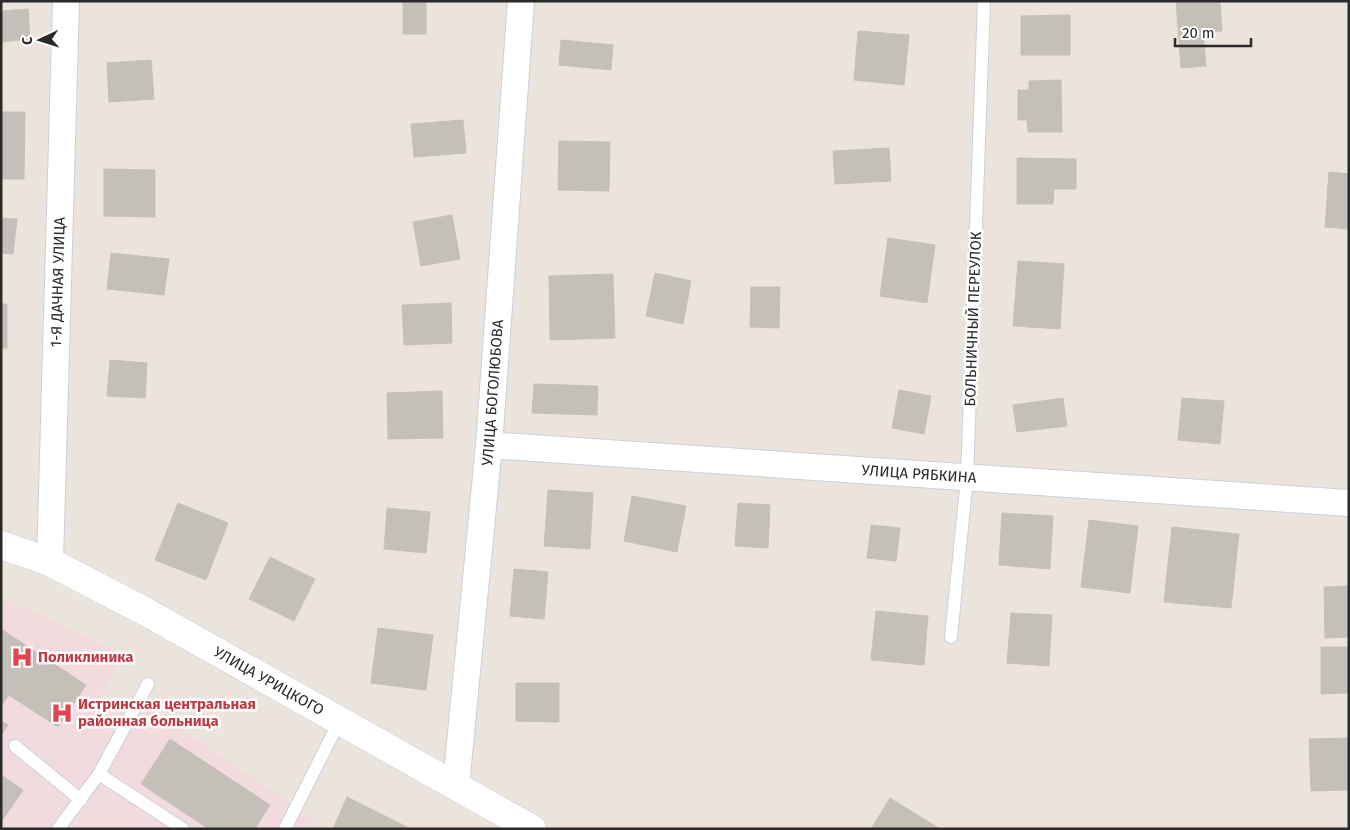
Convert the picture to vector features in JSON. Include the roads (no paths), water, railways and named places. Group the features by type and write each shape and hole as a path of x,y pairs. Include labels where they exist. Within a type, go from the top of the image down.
{"street":[{"name":"1-Я ДАЧНАЯ УЛИЦА","path":"50,562 66,1"},
{"name":"УЛИЦА БОГОЛЮБОВА","path":"456,785 489,445 521,1"},
{"name":"УЛИЦА РЯБКИНА","path":"489,445 1349,503"},
{"name":"УЛИЦА УРИЦКОГО","path":"1,545 50,562 148,613 532,829"}],"lane":[{"name":"БОЛЬНИЧНЫЙ ПЕРЕУЛОК","path":"951,637 967,478 984,1"},
{"path":"58,829 99,774 148,684"},
{"path":"285,829 340,720"},
{"path":"15,746 81,800"},
{"path":"99,774 183,829"}],"place":[{"name":"Поликлиника","path":"22,657"},
{"name":"Истринская центральная районная больница","path":"62,713"}]}
